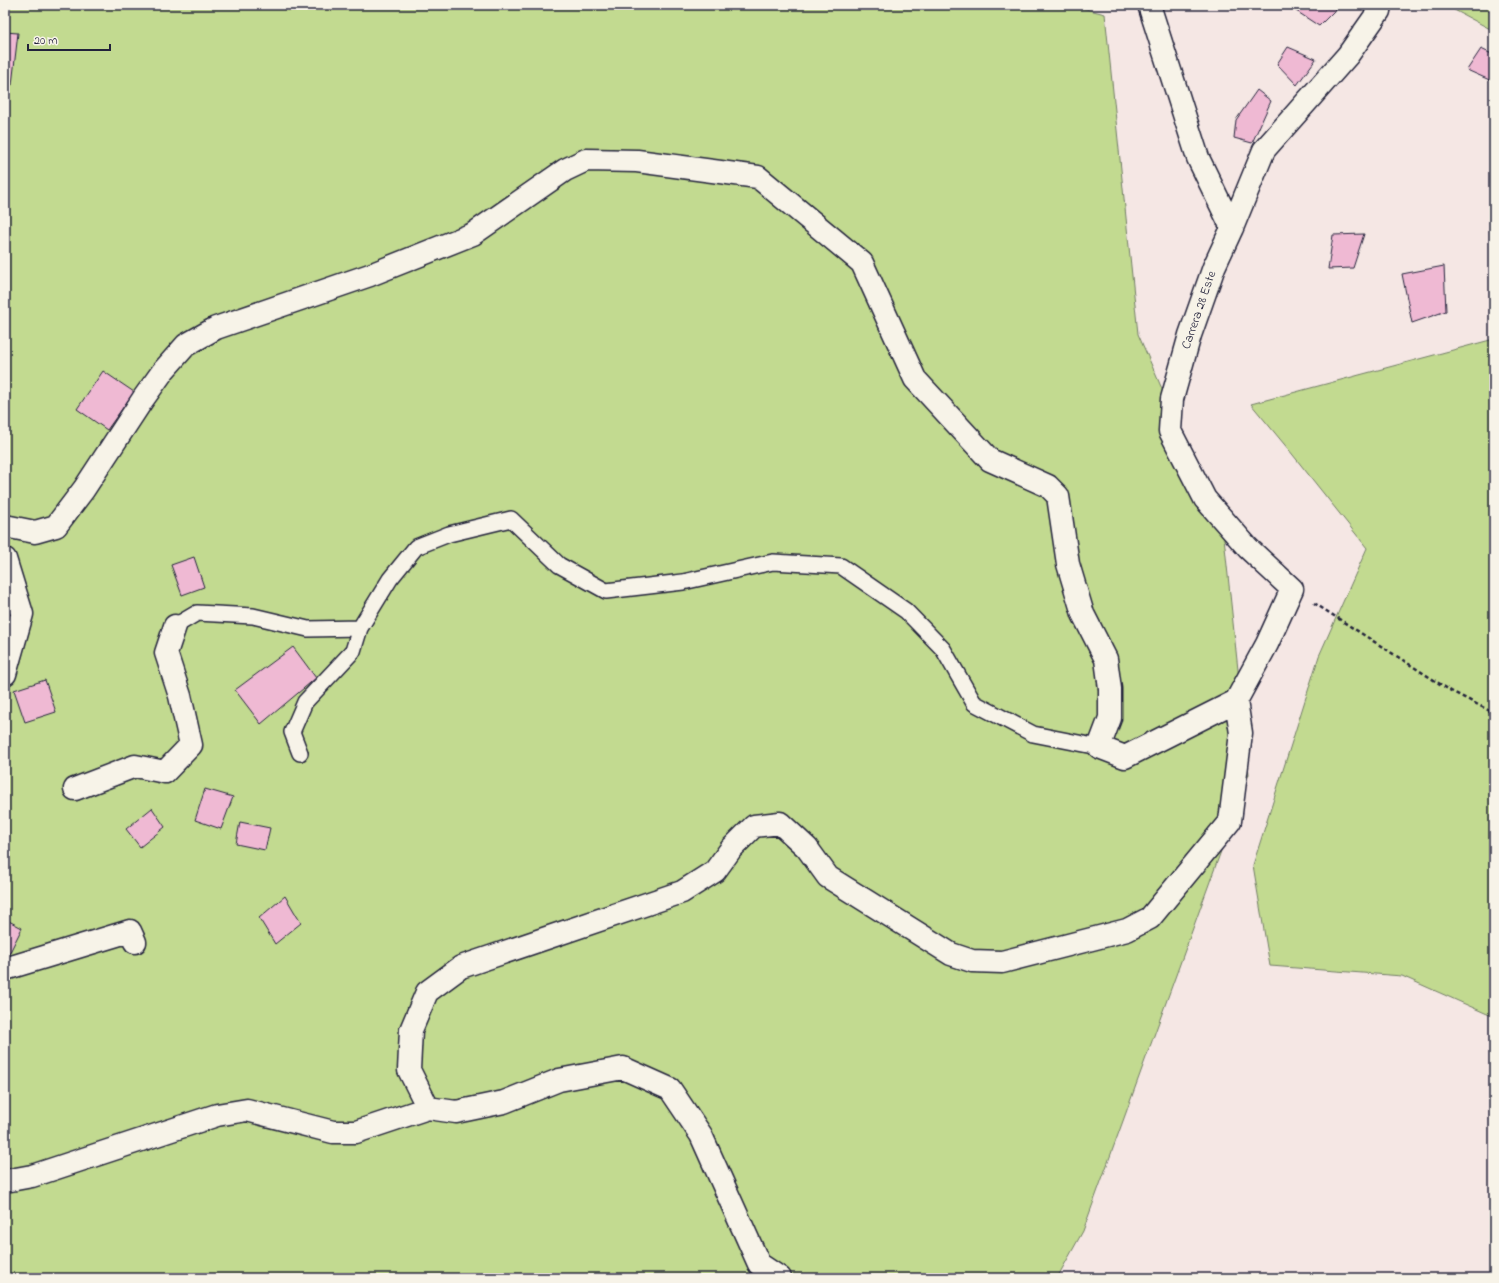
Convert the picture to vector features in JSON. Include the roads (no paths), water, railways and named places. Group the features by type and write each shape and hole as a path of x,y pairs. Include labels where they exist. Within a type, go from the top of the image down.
{"street":[{"path":"1149,5 1198,158 1232,228"},
{"name":"Carrera 28 Este","path":"1236,701 1267,644 1292,589 1248,548 1205,499 1170,431 1172,399 1190,335 1214,267 1232,228 1264,150 1348,55 1379,11 1380,5"},
{"path":"5,526 35,532 56,526 84,489 163,371 186,344 216,328 370,275 473,234 565,170 586,160 638,161 758,177 862,264 915,379 990,460 1048,486 1058,496 1068,564 1083,614 1106,660 1110,689 1110,718 1099,747 1126,757 1236,701 1241,733 1230,820 1150,918 1127,930 1002,962 972,961 951,954 828,877 807,848 780,824 754,826 731,849 715,871 682,892 461,967 427,992 411,1030 409,1070 428,1108"},
{"path":"5,559 22,614 5,674"},
{"path":"75,789 135,766 165,772 191,745 180,696 166,653 176,626"},
{"path":"5,969 130,931 135,942"},
{"path":"5,1181 32,1176 217,1115 247,1110 334,1132 356,1132 428,1108 456,1112 504,1102 559,1080 623,1068 670,1089 701,1135 759,1264 780,1278"}],"lane":[{"path":"300,753 292,732 305,702 353,651 360,628 390,579 416,547 449,534 511,519 559,565 606,591 683,582 773,562 841,566 906,611 943,649 974,703 1033,734 1099,747"},
{"path":"176,626 197,613 253,616 308,628 360,628"}]}
